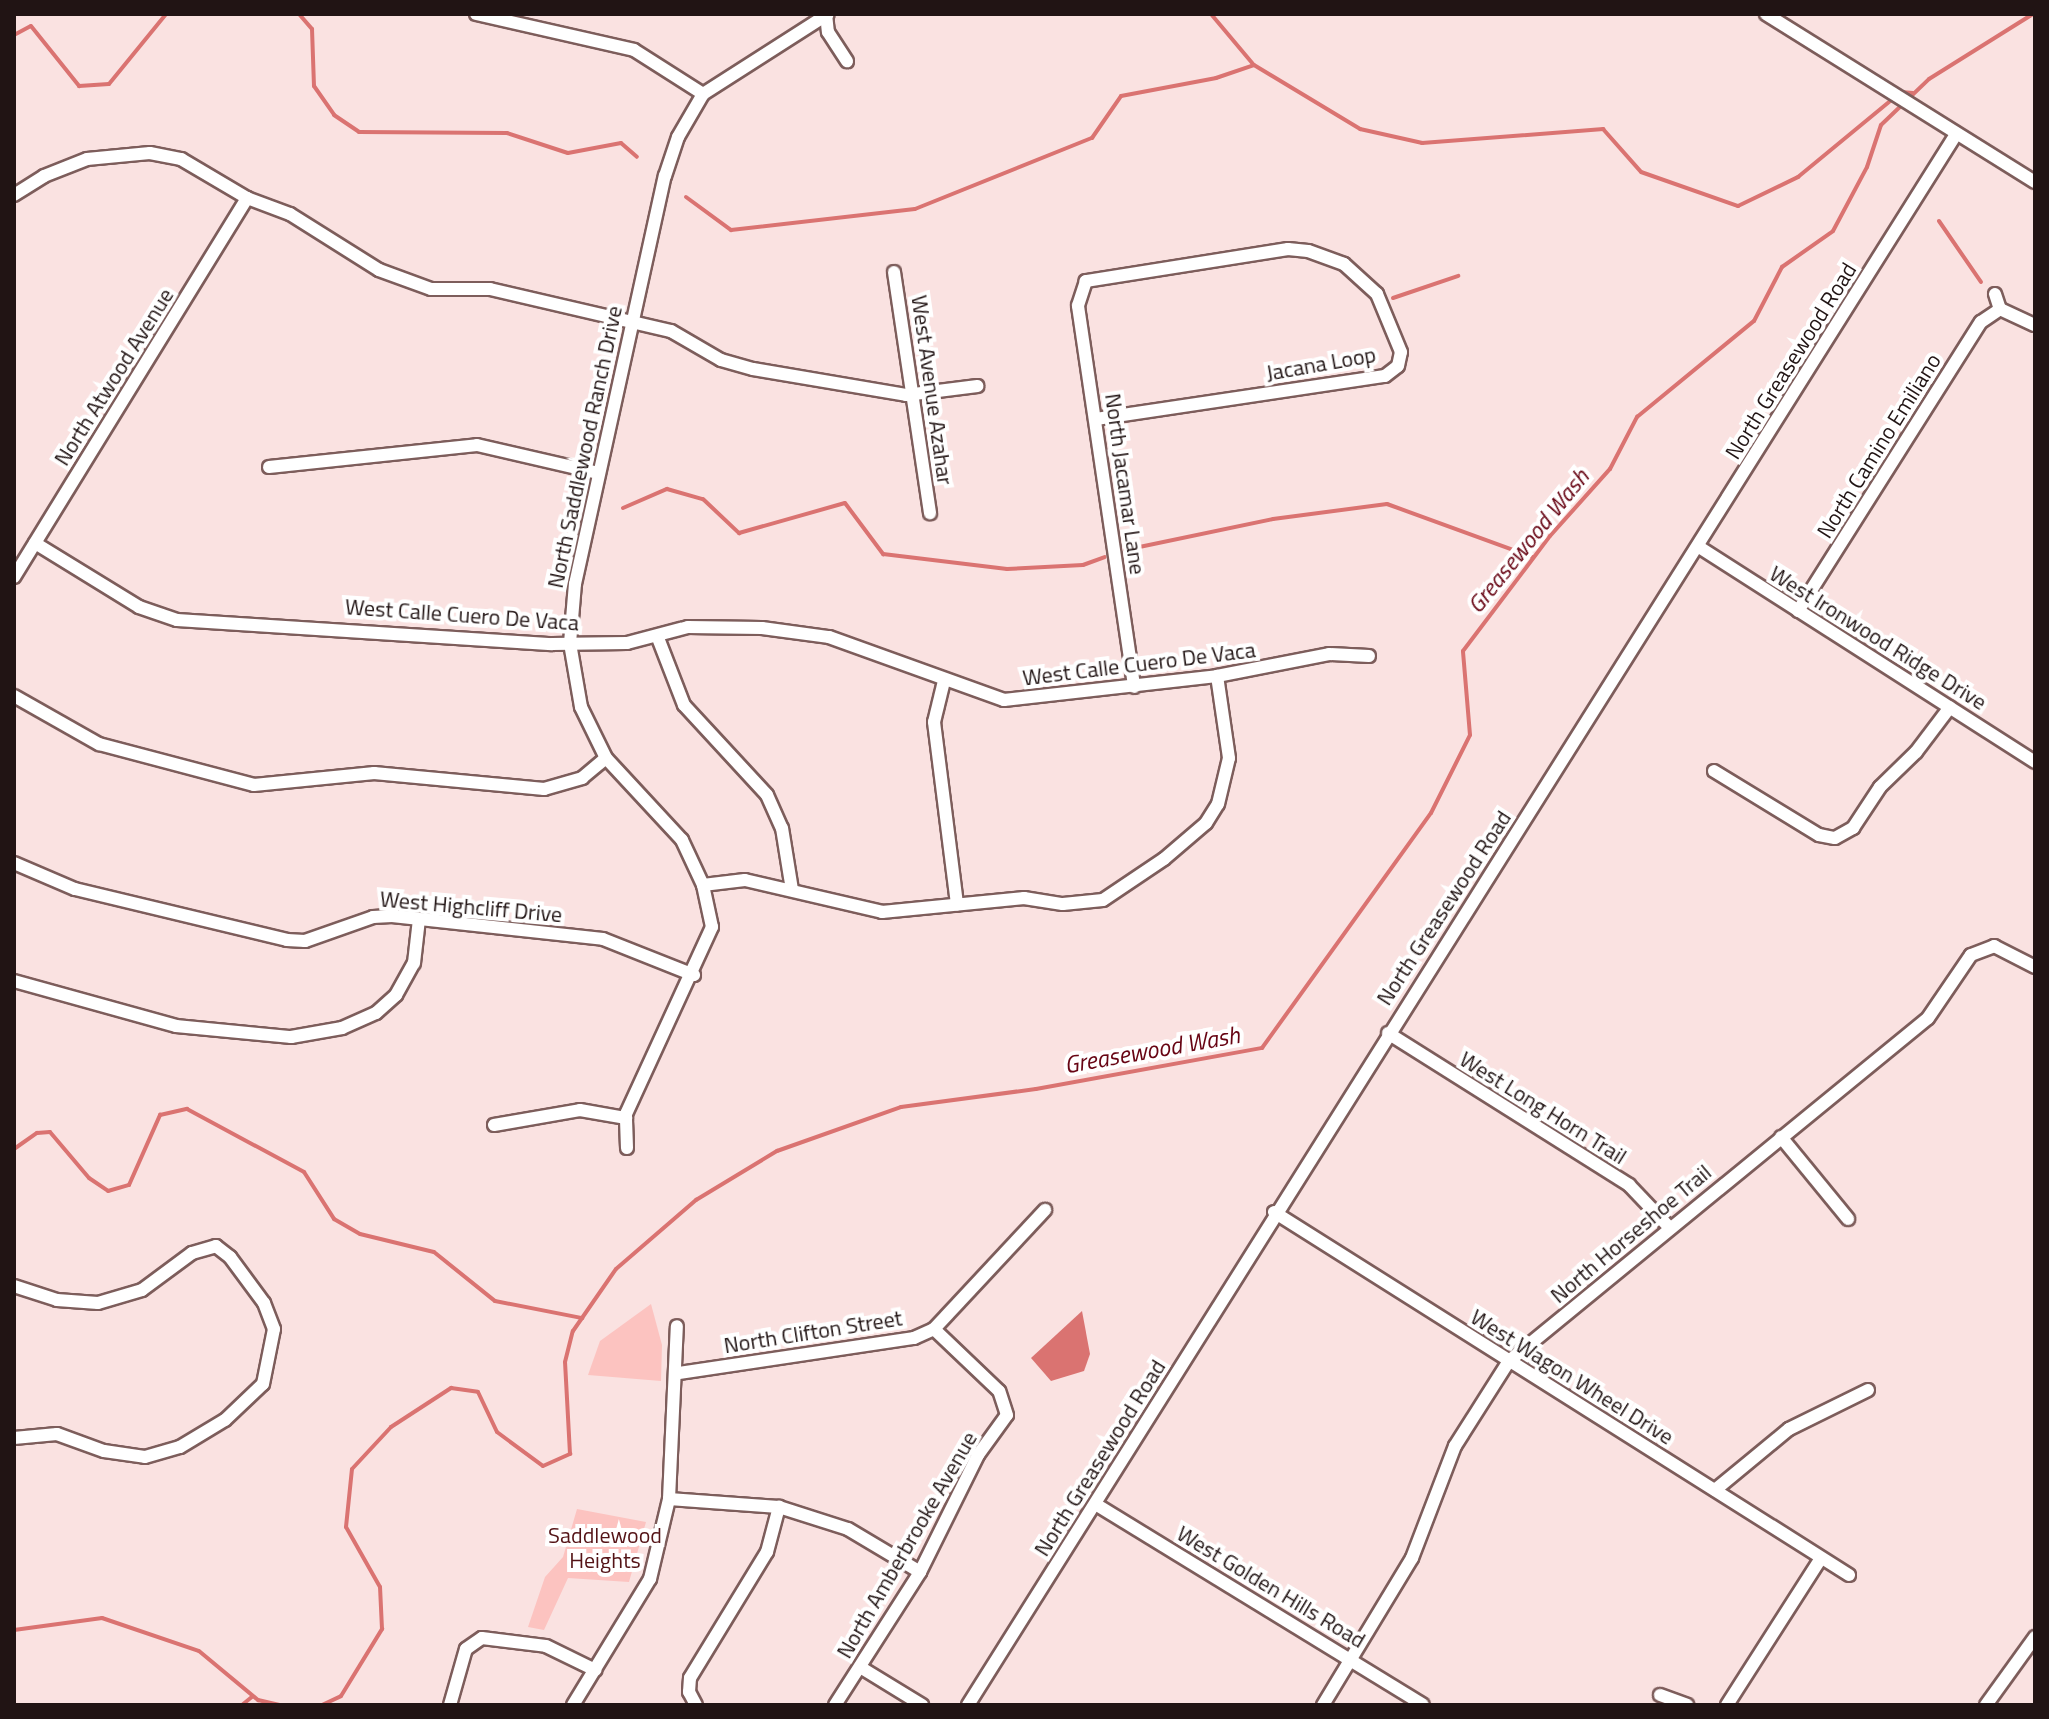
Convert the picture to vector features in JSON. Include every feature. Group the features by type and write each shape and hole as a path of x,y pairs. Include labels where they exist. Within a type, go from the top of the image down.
{"street":[{"path":"476,14 634,50 703,94"},
{"path":"827,14 828,32 847,61"},
{"name":"North Saddlewood Ranch Drive","path":"627,1148 626,1118 694,975 712,927 703,885 682,840 606,758 581,707 570,643 575,584 631,322 665,176 678,137 703,94 827,14"},
{"path":"1766,14 1876,86 2035,182"},
{"name":"North Greasewood Road","path":"968,1705 1097,1505 1274,1212 1699,547 1956,134"},
{"path":"14,195 44,176 87,159 150,153 181,159 247,198 290,214 379,270 431,289 490,289 671,331 721,360 753,369 911,395 977,386"},
{"name":"North Atwood Avenue","path":"14,577 247,198"},
{"name":"Jacana Loop","path":"1082,287 1100,275 1288,249 1308,251 1344,264 1377,294 1401,352 1402,369 1385,376 1096,419"},
{"name":"West Avenue Azahar","path":"894,272 930,513"},
{"name":"North Jacamar Lane","path":"1082,287 1078,306 1134,687"},
{"path":"1995,294 2000,309 2035,325"},
{"name":"North Camino Emiliano","path":"1798,611 1981,322 2000,309"},
{"path":"269,467 477,445 598,473"},
{"name":"West Calle Cuero De Vaca","path":"35,543 139,607 177,620 570,643 658,638 688,627 762,628 829,637 944,681 1004,700 1217,676 1329,654 1369,656"},
{"name":"West Ironwood Ridge Drive","path":"1699,547 2035,762"},
{"path":"658,638 684,705 767,795 782,828 792,890"},
{"path":"703,885 745,880 882,912 1024,898 1063,904 1103,900 1128,888 1206,823 1229,776 1217,676"},
{"path":"944,681 934,722 957,905"},
{"path":"14,696 99,744 254,785 374,773 544,789 582,778 606,758"},
{"path":"1714,771 1819,835 1840,842 1880,787 1916,752 1950,707"},
{"name":"West Highcliff Drive","path":"14,863 75,889 287,940 305,941 373,917 419,919 603,939 694,975"},
{"path":"14,981 176,1026 291,1037 342,1028 376,1013 396,995 414,963 419,919"},
{"name":"North Horseshoe Trail","path":"1323,1705 1412,1558 1455,1446 1509,1361 1928,1018 1971,955 1987,943 2011,952 2035,967"},
{"name":"West Long Horn Trail","path":"1388,1033 1629,1185 1669,1227"},
{"path":"494,1125 580,1110 626,1118"},
{"path":"1781,1137 1848,1219"},
{"name":"North Clifton Street","path":"679,1373 914,1338 934,1329 1045,1210"},
{"name":"West Wagon Wheel Drive","path":"1274,1212 1849,1575"},
{"path":"14,1286 57,1300 98,1303 142,1290 192,1253 217,1241 264,1303 274,1329 263,1384 225,1420 180,1447 145,1457 104,1451 57,1434 14,1438"},
{"path":"573,1705 650,1579 669,1499 679,1373 677,1326"},
{"name":"North Amberbrooke Avenue","path":"835,1705 920,1572 978,1455 1003,1426 1011,1407 934,1329"},
{"path":"1715,1490 1789,1429 1868,1390"},
{"path":"669,1499 779,1507 848,1529 920,1572"},
{"name":"West Golden Hills Road","path":"1097,1505 1423,1705"},
{"path":"696,1705 685,1690 693,1671 767,1552 779,1507"},
{"path":"1727,1705 1821,1558"},
{"path":"450,1705 471,1636 546,1646 595,1670"},
{"path":"2003,1705 1988,1701 2035,1637"},
{"path":"860,1667 922,1705"},
{"path":"1660,1695 1687,1705"}],"green space":[{"path":"651,1304 662,1345 661,1381 588,1375 600,1341"},
{"name":"Saddlewood Heights","path":"577,1509 646,1522 629,1582 568,1578 544,1630 528,1627 545,1577 563,1557"}],"shaded area":[{"path":"1082,1311 1090,1354 1084,1371 1051,1381 1031,1358"}],"waterway":[{"path":"14,35 31,26 79,86 109,84 166,14"},
{"path":"299,14 312,29 314,86 334,115 359,132 507,133 568,153 621,143 637,157"},
{"path":"1211,14 1253,64"},
{"name":"Greasewood Wash","path":"322,1705 341,1696 382,1629 380,1587 346,1527 352,1469 391,1427 451,1388 478,1392 497,1432 543,1466 570,1454 565,1362 573,1331 616,1269 696,1200 777,1151 901,1107 1036,1089 1262,1048 1431,813 1470,735 1463,651 1550,536 1610,469 1637,417 1754,321 1782,267 1833,231 1867,167 1881,125 1929,79 2033,14"},
{"path":"686,197 731,230 915,209 1092,138 1121,96 1216,78 1254,65 1360,129 1422,143 1603,129 1641,172 1738,206 1798,177 1901,92 1913,93"},
{"path":"1939,221 1981,282"},
{"path":"1393,298 1458,276"},
{"path":"623,508 667,489 703,499 739,533 845,503 883,554 1007,569 1083,565 1105,557"},
{"path":"1125,550 1273,519 1387,504 1533,557"},
{"path":"14,1149 37,1133 50,1132 89,1178 108,1191 129,1185 160,1115 187,1109 304,1172 334,1219 360,1234 434,1252 495,1301 582,1318"},
{"name":"Greasewood Wash","path":"14,1630 102,1618 199,1651 258,1700 279,1705"},
{"path":"242,1705 252,1697"}]}
